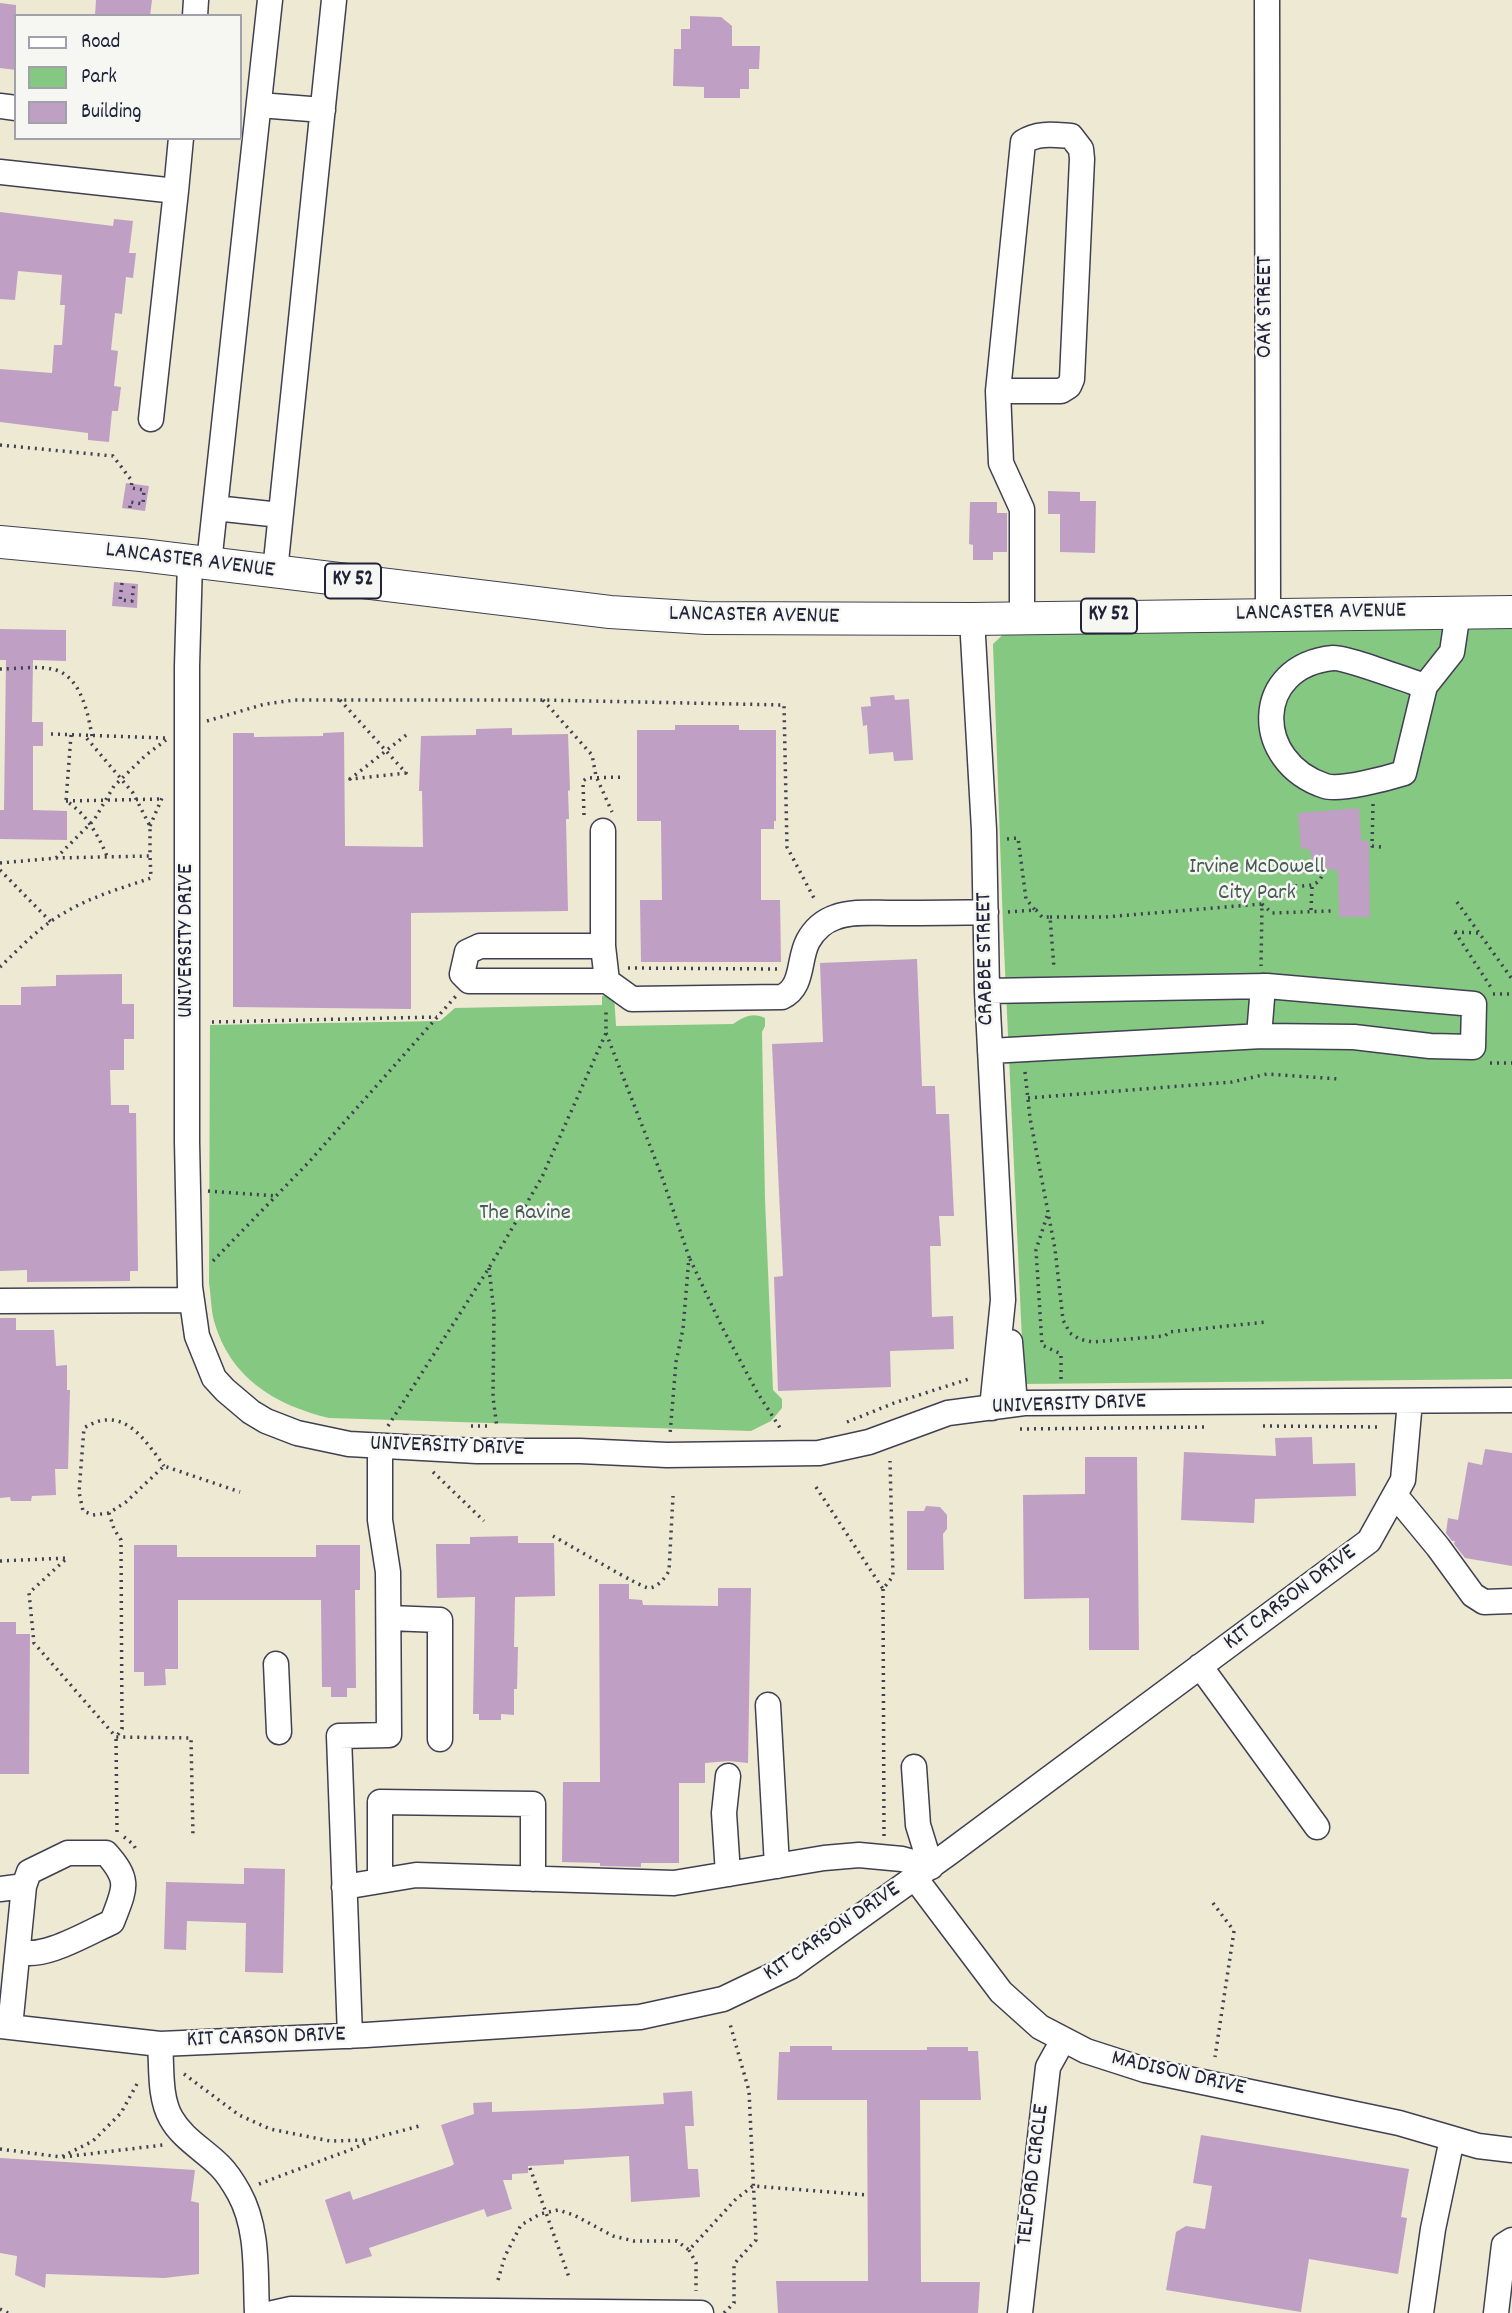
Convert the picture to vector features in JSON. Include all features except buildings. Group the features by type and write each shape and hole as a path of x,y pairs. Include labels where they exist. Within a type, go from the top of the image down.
{"main road":[{"name":"LANCASTER AVENUE","path":"0,542 200,562 637,614 706,618 972,619 1512,612"}],"street":[{"name":"UNIVERSITY DRIVE","path":"270,0 215,508 200,562 187,640 187,1142 191,1300 197,1336 214,1378 238,1401 266,1421 298,1433 332,1441 380,1435 499,1439 580,1451 667,1455 819,1453 869,1442 948,1413 1004,1406 1512,1400"},
{"path":"275,571 334,0"},
{"name":"OAK STREET","path":"1267,0 1268,614"},
{"path":"259,105 323,110"},
{"path":"998,391 1061,391 1069,386 1072,379 1082,159 1081,149 1071,135 1030,137 1023,142 998,391 1001,463 1022,509 1022,618"},
{"path":"151,419 181,140"},
{"path":"0,172 176,191"},
{"path":"215,508 281,516"},
{"path":"1425,687 1335,658 1296,670 1281,686 1271,705 1270,723 1278,751 1293,769 1327,787 1374,781 1404,773 1425,687 1452,652 1458,612"},
{"name":"CRABBE STREET","path":"972,619 997,912 987,991 1003,1300 1004,1406"},
{"path":"601,822 603,946 613,975 632,999 782,997 792,989 798,979 810,938 817,929 835,917 857,913 997,912"},
{"path":"603,946 480,946 467,952 462,974 469,981 613,975"},
{"path":"1259,1036 1262,980"},
{"path":"987,991 1262,980 1474,1004 1473,1047 1430,1046 1354,1037 1259,1036 990,1051"},
{"path":"0,1301 191,1300"},
{"name":"KIT CARSON DRIVE","path":"5,2027 160,2044 350,2036 640,2017 723,2000 790,1967 923,1872 1369,1541 1403,1480 1410,1401"},
{"path":"350,2036 339,1736 389,1735 390,1618 388,1572 380,1520 380,1435"},
{"path":"1395,1495 1438,1546 1473,1595 1484,1602 1512,1601"},
{"path":"390,1618 440,1620 440,1739"},
{"path":"276,1664 279,1732"},
{"path":"1200,1666 1317,1827"},
{"path":"768,1705 777,1866"},
{"name":"MADISON DRIVE","path":"914,1768 923,1872 1001,1992 1030,2019 1086,2051 1133,2067 1399,2123 1478,2146 1512,2150"},
{"path":"728,1776 724,1813 728,1874"},
{"path":"380,1881 380,1802 533,1804 533,1879"},
{"path":"5,2027 11,1958 12,1888 29,1872 68,1853 106,1853 121,1869 125,1890 112,1922 53,1949 11,1958"},
{"path":"344,1887 416,1875 674,1883 824,1858 859,1855 902,1858 923,1872"},
{"name":"TELFORD CIRCLE","path":"1020,2313 1048,2067 1063,2040"},
{"path":"160,2044 164,2098 171,2118 191,2142 221,2167 246,2210 255,2243 257,2313"},
{"path":"1421,2313 1433,2228 1452,2139"},
{"path":"1496,2313 1504,2245 1512,2239"},
{"path":"273,2313 290,2309 697,2312"}],"path":[{"path":"0,445 113,456 132,481 131,488 144,490 143,504 130,502 130,509"},
{"path":"122,583 120,600 132,601 134,582"},
{"path":"0,668 54,669 65,675 85,704 92,736"},
{"path":"188,728 223,715 295,700 543,700 784,705 787,847 818,907"},
{"path":"340,700 386,750 406,773 350,779 386,750 410,732"},
{"path":"543,700 592,755 601,822"},
{"path":"51,734 168,738 122,778 90,824 56,858"},
{"path":"66,801 71,735"},
{"path":"0,967 29,938 64,913 106,894 152,878 150,826 122,778 84,735"},
{"path":"601,822 583,781 596,776 625,778"},
{"path":"66,801 162,799"},
{"path":"66,801 76,807 90,824 107,856"},
{"path":"1373,802 1372,846 1381,847"},
{"path":"1005,839 1018,838 1026,899 1042,917 1105,917 1262,904 1272,914 1331,911"},
{"path":"0,863 56,858 150,856"},
{"path":"1311,910 1312,887 1323,876 1324,867"},
{"path":"0,870 51,922"},
{"path":"1295,886 1312,887"},
{"path":"1457,902 1512,979"},
{"path":"1262,904 1262,980"},
{"path":"997,912 1036,910"},
{"path":"1050,917 1052,965"},
{"path":"1455,932 1478,933"},
{"path":"380,1435 489,1268 542,1177 606,1033 613,975 780,969"},
{"path":"220,1254 276,1196 469,981"},
{"path":"212,1022 437,1017"},
{"path":"606,1033 690,1257 722,1327 757,1392 782,1431 768,1431"},
{"path":"1023,1049 1030,1118 1048,1214 1063,1320 1070,1334 1092,1342 1165,1336 1169,1332 1266,1322"},
{"path":"1492,1057 1494,1063"},
{"path":"1028,1098 1232,1083 1267,1074 1339,1079"},
{"path":"206,1191 276,1196"},
{"path":"1048,1214 1036,1250 1042,1345 1061,1354 1061,1381"},
{"path":"671,1422 690,1257"},
{"path":"464,1426 499,1439 493,1397 494,1312 489,1268"},
{"path":"846,1422 972,1378"},
{"path":"164,1465 126,1502 109,1513 93,1515 82,1511 79,1492 84,1428 93,1422 109,1419 128,1425 142,1436 164,1465 240,1492"},
{"path":"380,1435 401,1424"},
{"path":"1259,1426 1381,1427"},
{"path":"1020,1429 1207,1427"},
{"path":"883,1589 893,1576 890,1461"},
{"path":"430,1469 484,1521"},
{"path":"816,1487 883,1589 884,1840"},
{"path":"553,1536 638,1585 646,1589 653,1587 669,1571 673,1496"},
{"path":"109,1513 121,1540 122,1730 116,1737 116,1824 117,1832 133,1844 137,1851"},
{"path":"0,1561 67,1558 29,1593 34,1643 116,1737 191,1738 193,1837"},
{"path":"1213,1903 1234,1931 1215,2057"},
{"path":"723,2313 734,2304 734,2264 756,2240 748,2091 730,2024"},
{"path":"61,2157 93,2141 121,2113 142,2073"},
{"path":"183,2073 239,2115 270,2129 330,2141 375,2138 423,2125"},
{"path":"255,2185 375,2138"},
{"path":"0,2149 61,2157 168,2145"},
{"path":"530,2168 570,2280"},
{"path":"689,2250 736,2199 753,2186 868,2195"},
{"path":"498,2280 521,2225 540,2214 558,2210 574,2215 613,2236 634,2241 677,2241 689,2250 696,2263 697,2312"},
{"path":"0,2309 8,2313"}],"green space":[{"name":"Irvine McDowell City Park","path":"1512,623 1512,1379 1024,1384 993,644 1011,627"},
{"name":"The Ravine","path":"614,995 616,1026 733,1024 748,1016 765,1018 762,1032 765,1200 773,1390 782,1399 782,1408 771,1421 751,1431 329,1418 273,1397 243,1373 221,1341 213,1316 209,1283 210,1025 440,1021 455,1008 602,1005 602,996"}]}
